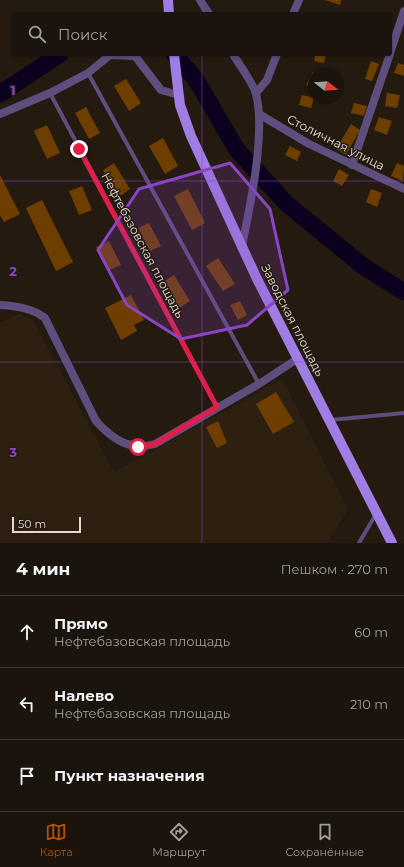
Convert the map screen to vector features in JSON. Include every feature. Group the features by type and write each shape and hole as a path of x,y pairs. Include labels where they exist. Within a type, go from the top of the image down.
{"main road":[{"path":"168,1 169,12"},
{"name":"Заводская площадь","path":"174,56 180,100 191,136 297,360 330,420 392,543"}],"street":[{"path":"200,0 208,12"},
{"path":"294,12 299,0"},
{"path":"392,47 404,11"},
{"path":"0,114 50,93 88,73 109,56"},
{"path":"135,56 161,90 180,100"},
{"path":"234,56 256,92 259,114 258,150 252,198 242,246"},
{"path":"256,92 267,80 276,56"},
{"path":"352,165 389,56"},
{"name":"Столичная улица","path":"259,114 309,144 404,188"},
{"path":"0,305 33,311 45,318 96,421 105,431 133,446 144,447 155,444 259,384 297,360"}],"lane":[{"path":"88,73 259,384"},
{"name":"Нефтебазовская площадь","path":"50,93 217,407"},
{"path":"330,420 404,413"},
{"path":"359,543 377,512"}],"highlighted area":[{"path":"230,163 270,209 288,290 247,325 181,339 127,305 98,250 139,189"}],"shaded area":[{"path":"20,314 33,320 114,472 282,379 348,509 327,543 0,543 0,322"}],"building":[{"path":"325,0 341,0 340,5"},
{"path":"315,56 326,56 324,63 314,61"},
{"path":"371,61 379,64 372,81 365,79"},
{"path":"398,63 404,65 404,76 394,73"},
{"path":"126,79 141,103 129,111 114,86"},
{"path":"387,93 400,95 397,108 385,106"},
{"path":"302,95 308,96 308,104 312,104 311,108 299,105"},
{"path":"354,103 367,106 364,116 351,113"},
{"path":"86,107 100,133 89,139 75,113"},
{"path":"379,117 392,121 387,135 374,130"},
{"path":"351,124 360,130 346,155 336,149"},
{"path":"47,125 60,153 47,159 34,131"},
{"path":"163,138 178,166 165,174 149,146"},
{"path":"290,146 301,152 297,161 285,155"},
{"path":"114,163 130,189 120,196 103,170"},
{"path":"397,163 404,166 403,181 391,176"},
{"path":"339,169 349,175 342,186 333,181"},
{"path":"0,175 20,214 4,222 0,215"},
{"path":"82,186 92,210 79,215 69,191"},
{"path":"188,189 205,223 192,230 174,196"},
{"path":"371,189 382,193 377,207 366,202"},
{"path":"42,200 73,262 56,271 26,208"},
{"path":"149,223 161,246 150,251 138,228"},
{"path":"109,241 121,265 108,271 96,247"},
{"path":"218,258 235,284 223,291 206,266"},
{"path":"174,275 190,301 179,308 163,282"},
{"path":"131,295 144,320 134,325 137,331 121,340 105,308"},
{"path":"240,301 247,315 238,320 230,305"},
{"path":"276,392 294,422 273,434 256,404"},
{"path":"218,421 227,443 217,448 206,427"}],"waterway":[{"path":"0,94 57,56"},
{"path":"176,56 195,78 237,150 287,204 363,266 404,292"}],"route":[{"path":"79,149 217,407 155,444 138,447"}]}
